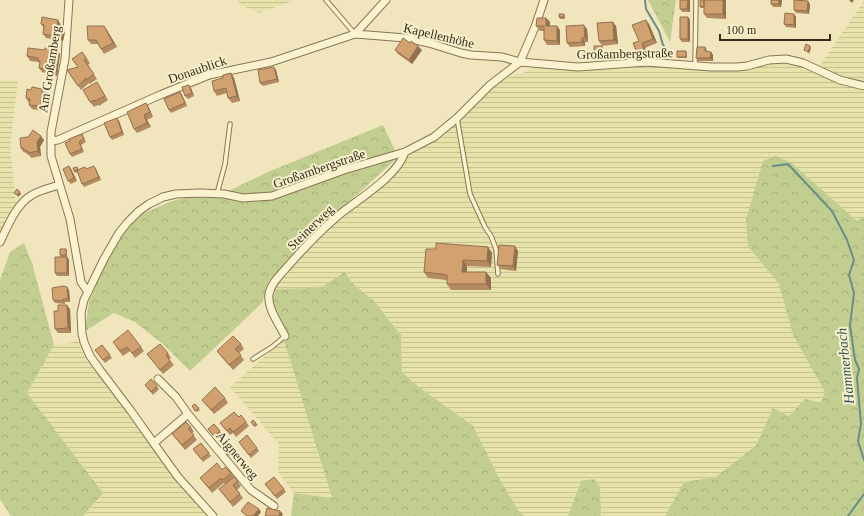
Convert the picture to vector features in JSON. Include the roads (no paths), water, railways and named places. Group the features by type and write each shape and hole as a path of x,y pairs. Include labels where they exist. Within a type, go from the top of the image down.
{"street":[{"name":"Am Großamberg","path":"69,0 65,59 54,114 51,156 70,219 81,282 88,292"},
{"path":"355,34 386,0"},
{"path":"520,62 535,27 544,0"},
{"name":"Donaublick","path":"51,141 64,137 209,75 271,62 355,34"},
{"name":"Kapellenhöhe","path":"355,34 406,38 428,43 461,54 471,56 502,57 520,62"},
{"name":"Großambergstraße","path":"213,516 178,477 100,370 90,356 82,334 81,313 84,300 104,259 119,233 127,223 139,211 149,204 163,197 176,194 224,194 243,198 272,196 344,170 405,152 434,137 457,118 490,85 520,62 578,66 648,62 737,67 769,60 789,59 803,63 840,80 864,86"},
{"name":"Steinerweg","path":"285,336 270,305 269,293 274,282 333,220 390,174 403,158 405,152"},
{"path":"0,242 24,201 33,194 59,185"},
{"name":"Aignerweg","path":"158,379 176,397 188,414 251,490 274,506"},
{"path":"154,443 188,414"}],"lane":[{"path":"326,0 355,34"},
{"path":"695,65 696,0"},
{"path":"457,118 470,194 496,249 498,274"},
{"path":"217,194 225,164 230,124"},
{"path":"253,359 272,347 285,336"}],"waterway":[{"name":"Hammerbach","path":"645,0 646,9 659,31 663,45 672,56"},
{"name":"Hammerbach","path":"773,166 788,164 832,211 847,240 854,260 849,275 854,293 850,325 855,360 859,369 857,378 861,424 858,441 864,460"},
{"name":"Hammerbach","path":"848,516 864,494"}]}
